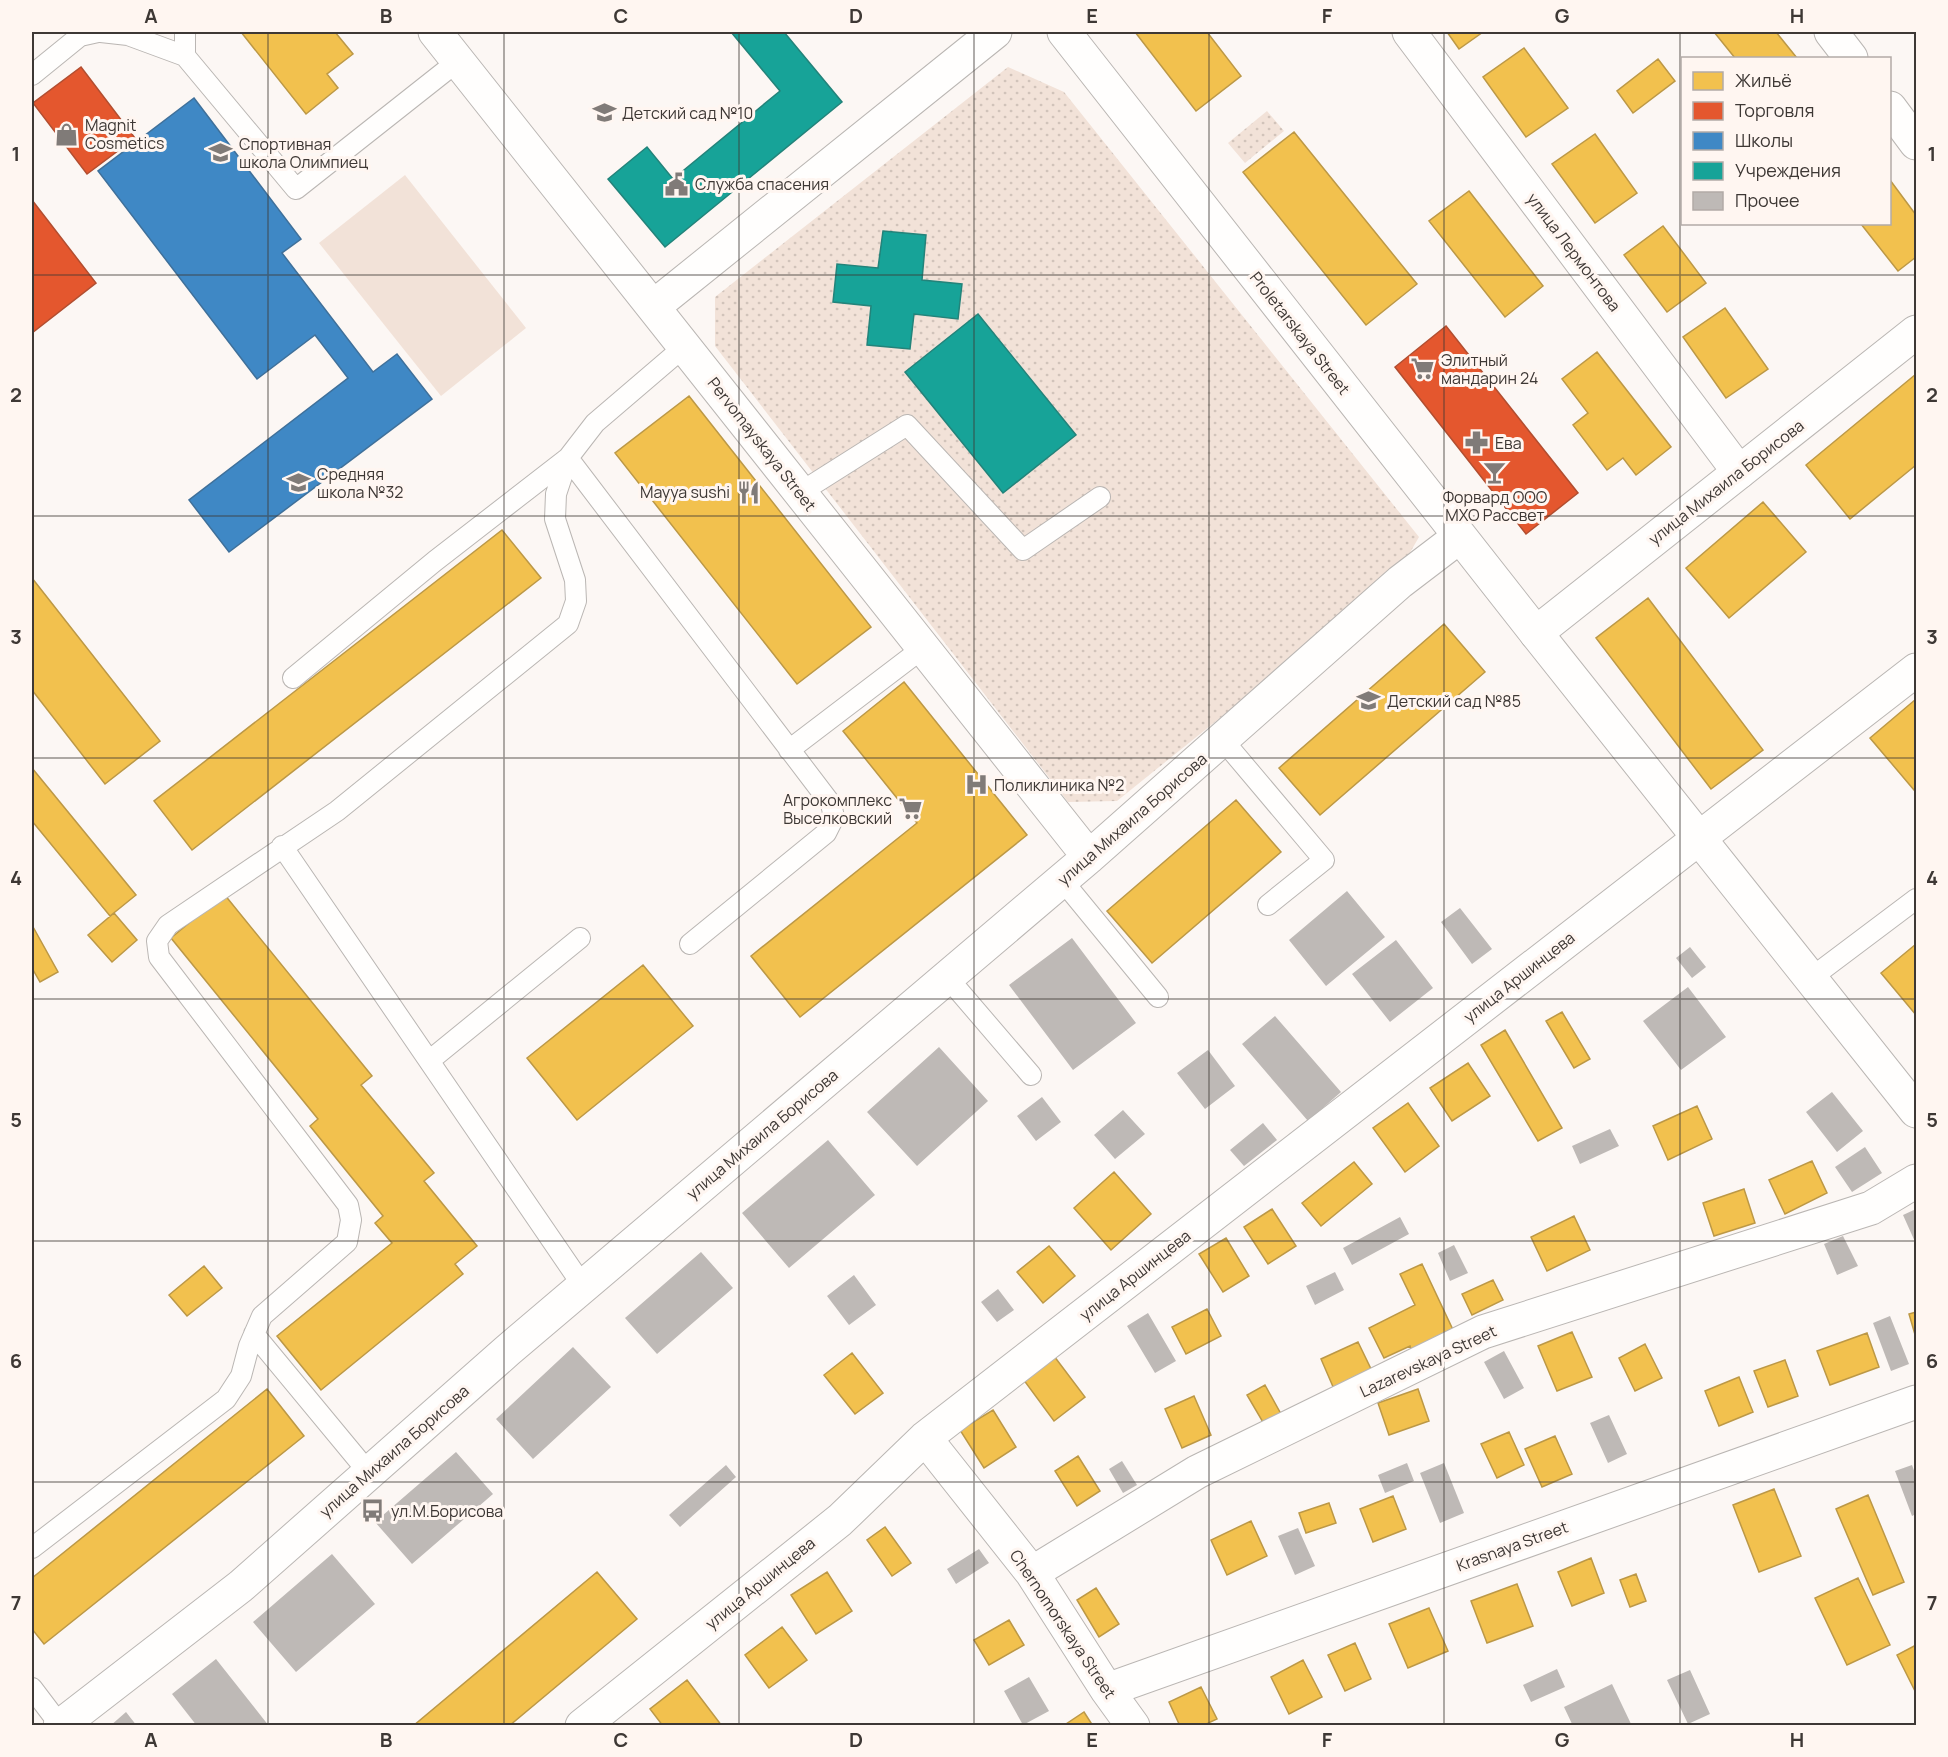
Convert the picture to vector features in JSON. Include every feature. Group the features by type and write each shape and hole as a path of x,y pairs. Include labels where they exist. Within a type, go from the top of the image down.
{"street":[{"name":"Pervomayskaya Street","path":"435,32 1089,857"},
{"path":"653,307 995,32"},
{"name":"Proletarskaya Street","path":"1064,32 1536,633"},
{"name":"улица Лермонтова","path":"1409,32 1739,472"},
{"path":"1831,32 1850,57"},
{"path":"1891,109 1917,143"},
{"name":"улица Михаила Борисова","path":"1536,633 1917,332"},
{"name":"улица Михаила Борисова","path":"60,1725 241,1586 583,1286 1089,857 1400,582 1459,537"},
{"path":"1536,633 1917,1111"},
{"name":"улица Аршинцева","path":"585,1724 840,1520 925,1438 1917,669"},
{"name":"Lazarevskaya Street","path":"1032,1573 1197,1472 1484,1332 1871,1208 1917,1181"},
{"name":"Krasnaya Street","path":"1107,1690 1917,1402"},
{"name":"Chernomorskaya Street","path":"925,1438 1032,1573 1107,1690 1133,1725"}],"lane":[{"path":"32,75 80,36 100,32 128,35 185,56 296,189 458,61"},
{"path":"185,32 185,56"},
{"path":"292,678 435,561 568,458 595,423 685,346"},
{"path":"801,492 907,425 1023,550 1100,497"},
{"path":"568,458 831,804 834,817 826,833 690,944"},
{"path":"32,1548 226,1399 241,1376 262,1316 347,1242 351,1220 348,1205 159,957 157,941 168,925 337,811 568,624 576,601 575,580 555,519 556,494 568,458"},
{"path":"789,750 924,648"},
{"path":"1222,739 1323,860 1268,905"},
{"path":"282,846 583,1286"},
{"path":"1062,880 1158,997"},
{"path":"1811,978 1917,899"},
{"path":"429,1061 580,938"},
{"path":"947,977 1031,1075"},
{"path":"254,1334 369,1473"},
{"path":"32,1688 60,1725"}],"shaded area":[{"path":"1008,67 1064,92 1419,537 1397,575 1117,801 1068,802 715,346 715,297"},
{"path":"1267,111 1284,131 1245,163 1228,143"},
{"path":"405,175 526,328 441,396 319,243"}],"building: Жильё":[{"path":"241,32 335,32 353,54 327,74 338,88 306,114"},
{"path":"1135,32 1207,32 1241,76 1196,111"},
{"path":"1447,32 1483,32 1459,49"},
{"path":"1714,32 1776,32 1796,57 1734,57"},
{"path":"1524,48 1568,108 1526,137 1483,77"},
{"path":"1658,59 1675,81 1633,113 1617,91"},
{"path":"1294,132 1417,284 1366,325 1243,172"},
{"path":"1595,134 1637,193 1595,223 1552,164"},
{"path":"1891,181 1916,215 1916,257 1898,271 1862,225 1891,225"},
{"path":"1469,191 1543,286 1505,317 1429,221"},
{"path":"1663,226 1706,283 1667,312 1624,255"},
{"path":"1725,308 1768,369 1726,398 1683,337"},
{"path":"1597,352 1671,447 1636,475 1623,458 1607,470 1573,425 1588,413 1562,379"},
{"path":"1916,374 1916,465 1850,519 1806,465"},
{"path":"689,396 871,627 797,684 615,453"},
{"path":"1763,502 1806,552 1729,618 1686,568"},
{"path":"502,530 541,578 192,850 154,801"},
{"path":"32,578 160,741 105,784 32,690"},
{"path":"1648,598 1763,750 1711,789 1596,638"},
{"path":"1444,624 1485,672 1320,815 1279,768"},
{"path":"904,682 1027,835 800,1017 751,956 917,823 843,731"},
{"path":"1916,699 1916,787 1914,790 1870,738"},
{"path":"32,768 136,895 110,916 32,821"},
{"path":"1236,800 1281,852 1152,963 1107,911"},
{"path":"224,894 372,1076 361,1085 434,1173 424,1181 477,1246 455,1264 463,1274 321,1390 277,1336 392,1243 375,1223 383,1216 310,1126 318,1119 171,938"},
{"path":"114,913 137,940 112,962 88,935"},
{"path":"32,925 58,972 40,982 32,968"},
{"path":"1916,944 1916,1015 1881,973"},
{"path":"643,965 693,1026 577,1120 527,1058"},
{"path":"1562,1012 1590,1059 1574,1068 1546,1021"},
{"path":"1505,1030 1562,1128 1538,1141 1481,1045"},
{"path":"1468,1063 1490,1096 1452,1121 1430,1088"},
{"path":"1408,1103 1439,1146 1405,1172 1373,1128"},
{"path":"1697,1106 1712,1139 1668,1160 1653,1126"},
{"path":"1812,1161 1827,1193 1785,1214 1769,1180"},
{"path":"1354,1162 1372,1184 1321,1226 1302,1203"},
{"path":"1114,1172 1151,1214 1111,1250 1074,1208"},
{"path":"1744,1189 1755,1223 1714,1236 1703,1203"},
{"path":"1272,1209 1296,1246 1268,1264 1244,1227"},
{"path":"1574,1216 1590,1250 1547,1271 1531,1237"},
{"path":"1226,1238 1249,1276 1223,1292 1199,1254"},
{"path":"1049,1246 1075,1276 1043,1303 1017,1272"},
{"path":"1422,1264 1454,1332 1412,1352 1410,1346 1384,1358 1369,1328 1415,1305 1400,1274"},
{"path":"204,1266 222,1288 187,1316 169,1295"},
{"path":"1493,1280 1503,1300 1472,1315 1462,1294"},
{"path":"1207,1309 1221,1336 1186,1354 1172,1327"},
{"path":"1916,1312 1916,1338 1909,1314"},
{"path":"1572,1332 1592,1377 1557,1391 1538,1346"},
{"path":"1867,1333 1879,1367 1830,1385 1817,1351"},
{"path":"1358,1342 1372,1371 1334,1389 1321,1359"},
{"path":"1645,1344 1662,1378 1635,1391 1619,1358"},
{"path":"852,1353 883,1393 855,1414 824,1375"},
{"path":"1054,1356 1085,1397 1054,1421 1023,1379"},
{"path":"1785,1360 1798,1396 1768,1407 1754,1371"},
{"path":"1739,1377 1753,1412 1719,1426 1705,1391"},
{"path":"1265,1385 1281,1414 1264,1424 1247,1395"},
{"path":"267,1389 304,1436 44,1644 32,1629 32,1578"},
{"path":"1418,1389 1429,1421 1389,1435 1378,1403"},
{"path":"1194,1396 1211,1435 1182,1448 1165,1409"},
{"path":"993,1410 1016,1447 984,1468 960,1430"},
{"path":"1509,1432 1524,1465 1497,1478 1481,1444"},
{"path":"1555,1436 1572,1474 1542,1487 1525,1449"},
{"path":"1078,1456 1100,1491 1077,1506 1055,1471"},
{"path":"1774,1489 1801,1556 1759,1572 1733,1505"},
{"path":"1868,1495 1904,1582 1873,1595 1836,1509"},
{"path":"1393,1496 1406,1529 1373,1542 1360,1509"},
{"path":"1329,1503 1336,1523 1306,1533 1299,1513"},
{"path":"1251,1521 1267,1556 1227,1575 1211,1540"},
{"path":"885,1527 911,1563 892,1576 867,1540"},
{"path":"1591,1558 1604,1593 1572,1606 1558,1572"},
{"path":"597,1572 637,1619 509,1726 413,1726"},
{"path":"827,1572 852,1611 816,1634 791,1595"},
{"path":"1636,1574 1646,1601 1630,1607 1620,1580"},
{"path":"1858,1578 1890,1645 1847,1665 1815,1598"},
{"path":"1517,1584 1533,1626 1487,1643 1471,1601"},
{"path":"1096,1588 1119,1624 1099,1637 1077,1600"},
{"path":"1429,1608 1448,1651 1408,1668 1389,1624"},
{"path":"1009,1620 1024,1645 989,1665 974,1640"},
{"path":"782,1627 807,1660 769,1688 745,1655"},
{"path":"1355,1643 1371,1679 1345,1691 1328,1655"},
{"path":"1916,1645 1916,1690 1915,1691 1897,1655"},
{"path":"1303,1660 1322,1697 1289,1714 1271,1677"},
{"path":"687,1680 722,1726 663,1726 650,1709"},
{"path":"1201,1687 1217,1719 1202,1726 1180,1726 1169,1702"},
{"path":"1084,1712 1093,1726 1063,1726"}],"building: Торговля":[{"path":"81,67 135,138 87,174 33,103"},
{"path":"32,200 96,283 32,333"},
{"path":"1446,326 1578,493 1526,534 1395,367"}],"building: Школы":[{"path":"194,98 301,239 282,253 373,372 397,354 432,399 229,552 189,500 348,378 315,335 257,379 98,171"}],"building: Учреждения":[{"path":"731,32 784,32 842,102 665,247 608,179 647,147 673,179 780,91"},
{"path":"883,231 926,235 922,280 962,284 958,319 914,314 910,349 867,345 871,306 833,302 837,264 878,268"},
{"path":"978,314 1076,435 1003,493 905,372"}],"building: Прочее":[{"path":"1347,891 1385,937 1326,986 1289,940"},
{"path":"1460,908 1492,949 1472,964 1441,922"},
{"path":"1072,938 1136,1023 1073,1070 1009,985"},
{"path":"1396,940 1433,988 1390,1022 1352,974"},
{"path":"1690,947 1706,967 1692,978 1676,958"},
{"path":"1688,987 1726,1037 1681,1070 1643,1021"},
{"path":"1275,1016 1341,1092 1308,1121 1242,1044"},
{"path":"939,1047 988,1101 917,1166 867,1112"},
{"path":"1208,1050 1235,1086 1205,1109 1177,1073"},
{"path":"1832,1092 1863,1131 1837,1152 1806,1112"},
{"path":"1042,1097 1061,1122 1036,1141 1017,1116"},
{"path":"1123,1110 1145,1134 1115,1159 1094,1135"},
{"path":"1263,1123 1277,1140 1244,1166 1230,1150"},
{"path":"1610,1129 1619,1146 1580,1164 1572,1146"},
{"path":"828,1140 875,1195 789,1268 742,1213"},
{"path":"1865,1147 1882,1173 1852,1192 1835,1167"},
{"path":"1916,1209 1916,1244 1903,1215"},
{"path":"1400,1217 1409,1234 1352,1265 1343,1248"},
{"path":"1843,1236 1858,1266 1837,1275 1824,1244"},
{"path":"1454,1245 1468,1273 1450,1281 1438,1253"},
{"path":"701,1252 733,1288 657,1354 625,1318"},
{"path":"1335,1272 1344,1290 1315,1305 1306,1286"},
{"path":"854,1275 876,1305 849,1325 827,1296"},
{"path":"998,1289 1014,1310 997,1322 981,1302"},
{"path":"1148,1313 1176,1361 1155,1373 1127,1326"},
{"path":"1890,1316 1909,1364 1891,1371 1873,1323"},
{"path":"573,1347 611,1387 533,1459 496,1419"},
{"path":"1504,1351 1524,1388 1504,1399 1484,1362"},
{"path":"1609,1415 1627,1454 1608,1463 1590,1423"},
{"path":"456,1452 493,1494 412,1564 375,1522"},
{"path":"1122,1461 1137,1485 1123,1493 1109,1469"},
{"path":"1407,1463 1414,1481 1385,1493 1378,1475"},
{"path":"1444,1463 1464,1513 1440,1523 1420,1473"},
{"path":"726,1465 736,1477 680,1527 669,1515"},
{"path":"1912,1465 1916,1476 1916,1514 1912,1516 1895,1471"},
{"path":"1298,1528 1315,1566 1295,1575 1278,1536"},
{"path":"979,1549 989,1563 956,1584 947,1569"},
{"path":"332,1554 375,1604 296,1672 253,1622"},
{"path":"216,1659 269,1726 197,1726 172,1694"},
{"path":"1557,1669 1565,1687 1531,1702 1523,1685"},
{"path":"1690,1670 1710,1714 1688,1724 1667,1680"},
{"path":"1029,1677 1049,1711 1023,1725 1004,1691"},
{"path":"1612,1684 1632,1726 1573,1726 1564,1707"},
{"path":"126,1712 137,1726 110,1726"}],"place":[{"name":"Детский сад №10","path":"604,113"},
{"name":"Magnit Cosmetics","path":"67,134"},
{"name":"Спортивная школа Олимпиец","path":"221,153"},
{"name":"Служба спасения","path":"677,184"},
{"name":"Элитный мандарин 24","path":"1423,369"},
{"name":"Ева","path":"1477,443"},
{"name":"Форвард ООО МХО Рассвет","path":"1495,472"},
{"name":"Средняя школа №32","path":"299,483"},
{"name":"Mayya sushi","path":"748,492"},
{"name":"Детский сад №85","path":"1369,701"},
{"name":"Поликлиника №2","path":"976,785"},
{"name":"Агрокомплекс Выселковский","path":"910,809"},
{"name":"ул.М.Борисова","path":"373,1511"}]}
